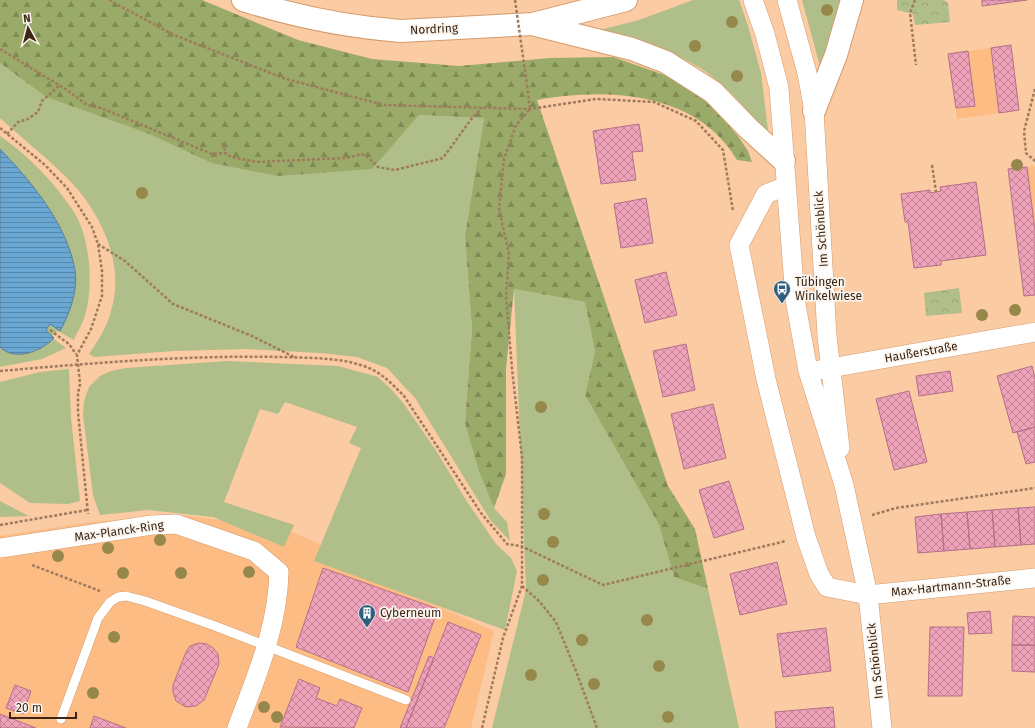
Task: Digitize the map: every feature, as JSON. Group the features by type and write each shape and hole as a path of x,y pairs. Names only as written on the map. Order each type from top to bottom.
{"street":[{"name":"Nordring","path":"243,0 282,12 387,30 401,31 533,24 626,0"},
{"name":"Im Schönblick","path":"753,0 765,34 779,88 795,299 808,371 844,485 868,595 882,728"},
{"name":"Im Schönblick","path":"787,0 807,73 814,111 827,336 844,485"},
{"path":"814,111 836,55 852,0"},
{"path":"533,24 632,49 666,62 713,92 749,129 784,161"},
{"path":"786,186 766,194 739,245 766,379 806,537 819,574 827,587 868,595"},
{"name":"Haußerstraße","path":"808,371 1035,332"},
{"name":"Max-Planck-Ring","path":"0,548 152,525 176,524 254,551 279,572 279,594 267,647 237,728"},
{"name":"Max-Hartmann-Straße","path":"868,595 1035,578"}],"lane":[{"path":"62,719 98,618 110,602 118,597 126,596 145,601 406,700"}],"path":[{"path":"109,0 174,35 286,79 384,104 530,109 596,99 654,102 696,121 723,150 739,245"},
{"path":"482,728 503,638 522,586 522,457 512,369 506,296 509,254 499,209 504,160 516,125 530,109 515,0"},
{"path":"915,0 910,13 916,65"},
{"path":"0,49 60,86 87,105 101,108 212,154 226,153"},
{"path":"7,134 18,122 28,119 38,112 42,101 60,86"},
{"path":"1035,89 1024,131 1026,153 1035,161"},
{"path":"222,143 226,153 231,157 257,162 346,158 361,154 367,156 378,167 395,170 443,158 482,107"},
{"path":"0,128 45,165 67,188 92,227 98,244 102,271 102,296 91,329 77,354"},
{"path":"932,165 936,192"},
{"path":"98,244 125,261 173,304 252,336 296,358"},
{"path":"0,524 87,510 78,412 78,393 80,384 77,354 69,344 50,330"},
{"path":"0,371 79,364 224,356 296,358 353,364 371,369 390,382 404,396 481,513 507,544 521,546 603,585 774,543"},
{"path":"868,516 896,508 1035,488"},
{"path":"27,563 95,589"},
{"path":"522,586 539,601 556,622 597,728"}],"shaded area":[{"path":"1011,45 1019,110 957,119 948,54"},
{"path":"1035,166 1035,230 1027,167"},
{"path":"180,515 283,528 326,547 323,563 442,608 494,631 471,728 0,728 0,536 92,522"}],"green space":[{"path":"0,0 202,0 298,40 372,59 459,66 550,58 613,57 670,77 711,105 738,136 748,151 752,162 737,160 720,137 699,120 675,108 649,100 621,95 593,94 537,100 668,486 695,529 708,589 674,577 659,525 585,395 595,352 585,302 514,289 506,369 506,474 494,508 479,471 465,423 472,329 465,236 484,118 419,115 372,169 278,176 211,163 149,134 46,97 0,63"},
{"path":"693,0 739,0 761,73 768,130 764,131 734,96 701,68 673,54 600,30 639,20"},
{"path":"802,0 843,0 825,66 820,66"},
{"path":"897,0 944,0 948,3 950,22 915,25 913,14 897,10"},
{"path":"0,63 46,97 149,134 211,163 371,169 419,115 484,118 465,236 472,329 465,423 494,508 507,522 510,541 491,521 415,398 387,368 357,357 320,353 247,349 174,351 94,357 89,354 105,328 115,293 115,275 107,239 89,205 78,190 50,162 0,118"},
{"path":"0,136 21,152 40,170 58,190 74,212 84,235 90,277 88,304 83,322 74,340 58,331 51,337 66,348 42,359 0,367"},
{"path":"959,288 962,313 926,316 924,293"},
{"path":"514,289 585,302 595,352 585,395 659,525 674,577 708,589 739,728 492,728 526,590"},
{"path":"227,361 338,366 378,377 391,389 404,404 435,449 466,500 496,544 511,558 517,571 505,630 314,561 361,448 349,443 357,427 285,402 278,414 260,409 224,502 294,525 284,547 213,517 148,510 100,515 93,495 83,415 84,401 89,387 100,376 111,371 126,368"},
{"path":"69,369 71,418 80,501 68,504 30,503 0,483 0,382 40,372"},
{"path":"0,501 29,516 0,517"}],"water":[{"path":"0,149 24,175 56,220 71,253 76,278 72,302 60,331 50,324 46,330 54,338 36,351 21,354 13,354 0,347"}],"building":[{"path":"982,0 1027,0 982,6"},
{"path":"1011,45 1019,110 999,113 991,48"},
{"path":"968,51 975,106 956,108 948,54"},
{"path":"639,124 643,151 632,152 636,180 601,184 593,131"},
{"path":"1027,167 1035,230 1035,295 1024,296 1008,169"},
{"path":"976,182 986,255 941,261 941,265 914,268 908,222 905,222 901,194 930,190 930,193 941,191 940,187"},
{"path":"646,198 653,243 621,248 614,204"},
{"path":"666,272 677,315 645,323 635,280"},
{"path":"686,344 695,390 663,397 653,351"},
{"path":"1032,366 1035,378 1035,427 1013,433 997,376"},
{"path":"950,371 953,391 919,396 916,376"},
{"path":"909,391 927,462 894,470 876,399"},
{"path":"713,404 726,458 684,469 671,414"},
{"path":"1035,427 1035,462 1026,464 1017,432"},
{"path":"729,481 744,529 714,538 699,490"},
{"path":"1035,507 1035,544 1021,545 1018,508"},
{"path":"1018,508 1021,545 995,547 992,510"},
{"path":"992,510 995,547 970,549 967,512"},
{"path":"967,512 970,549 944,551 941,514"},
{"path":"941,514 944,551 918,553 915,517"},
{"path":"777,562 787,604 740,615 730,574"},
{"name":"Cyberneum","path":"323,568 438,609 408,692 296,647"},
{"path":"990,611 992,633 969,634 967,613"},
{"path":"1013,616 1035,617 1035,645 1012,645"},
{"path":"448,622 481,635 444,728 406,728"},
{"path":"930,627 964,627 962,696 928,696"},
{"path":"826,628 831,671 783,677 777,634"},
{"path":"199,643 207,644 213,648 218,654 219,664 204,700 196,706 186,707 176,701 173,692 173,685 186,652 190,646"},
{"path":"1012,645 1035,645 1035,672 1012,671"},
{"path":"429,656 434,658 406,728 400,728"},
{"path":"299,679 320,688 316,698 337,706 340,699 362,708 354,728 280,727"},
{"path":"15,685 31,691 23,714 6,708"},
{"path":"833,707 835,728 776,728 775,712"},
{"path":"0,714 36,728 0,728"},
{"path":"94,716 126,728 90,728"}],"place":[{"name":"Tübingen Winkelwiese","path":"782,304"},
{"name":"Cyberneum","path":"367,628"}]}
